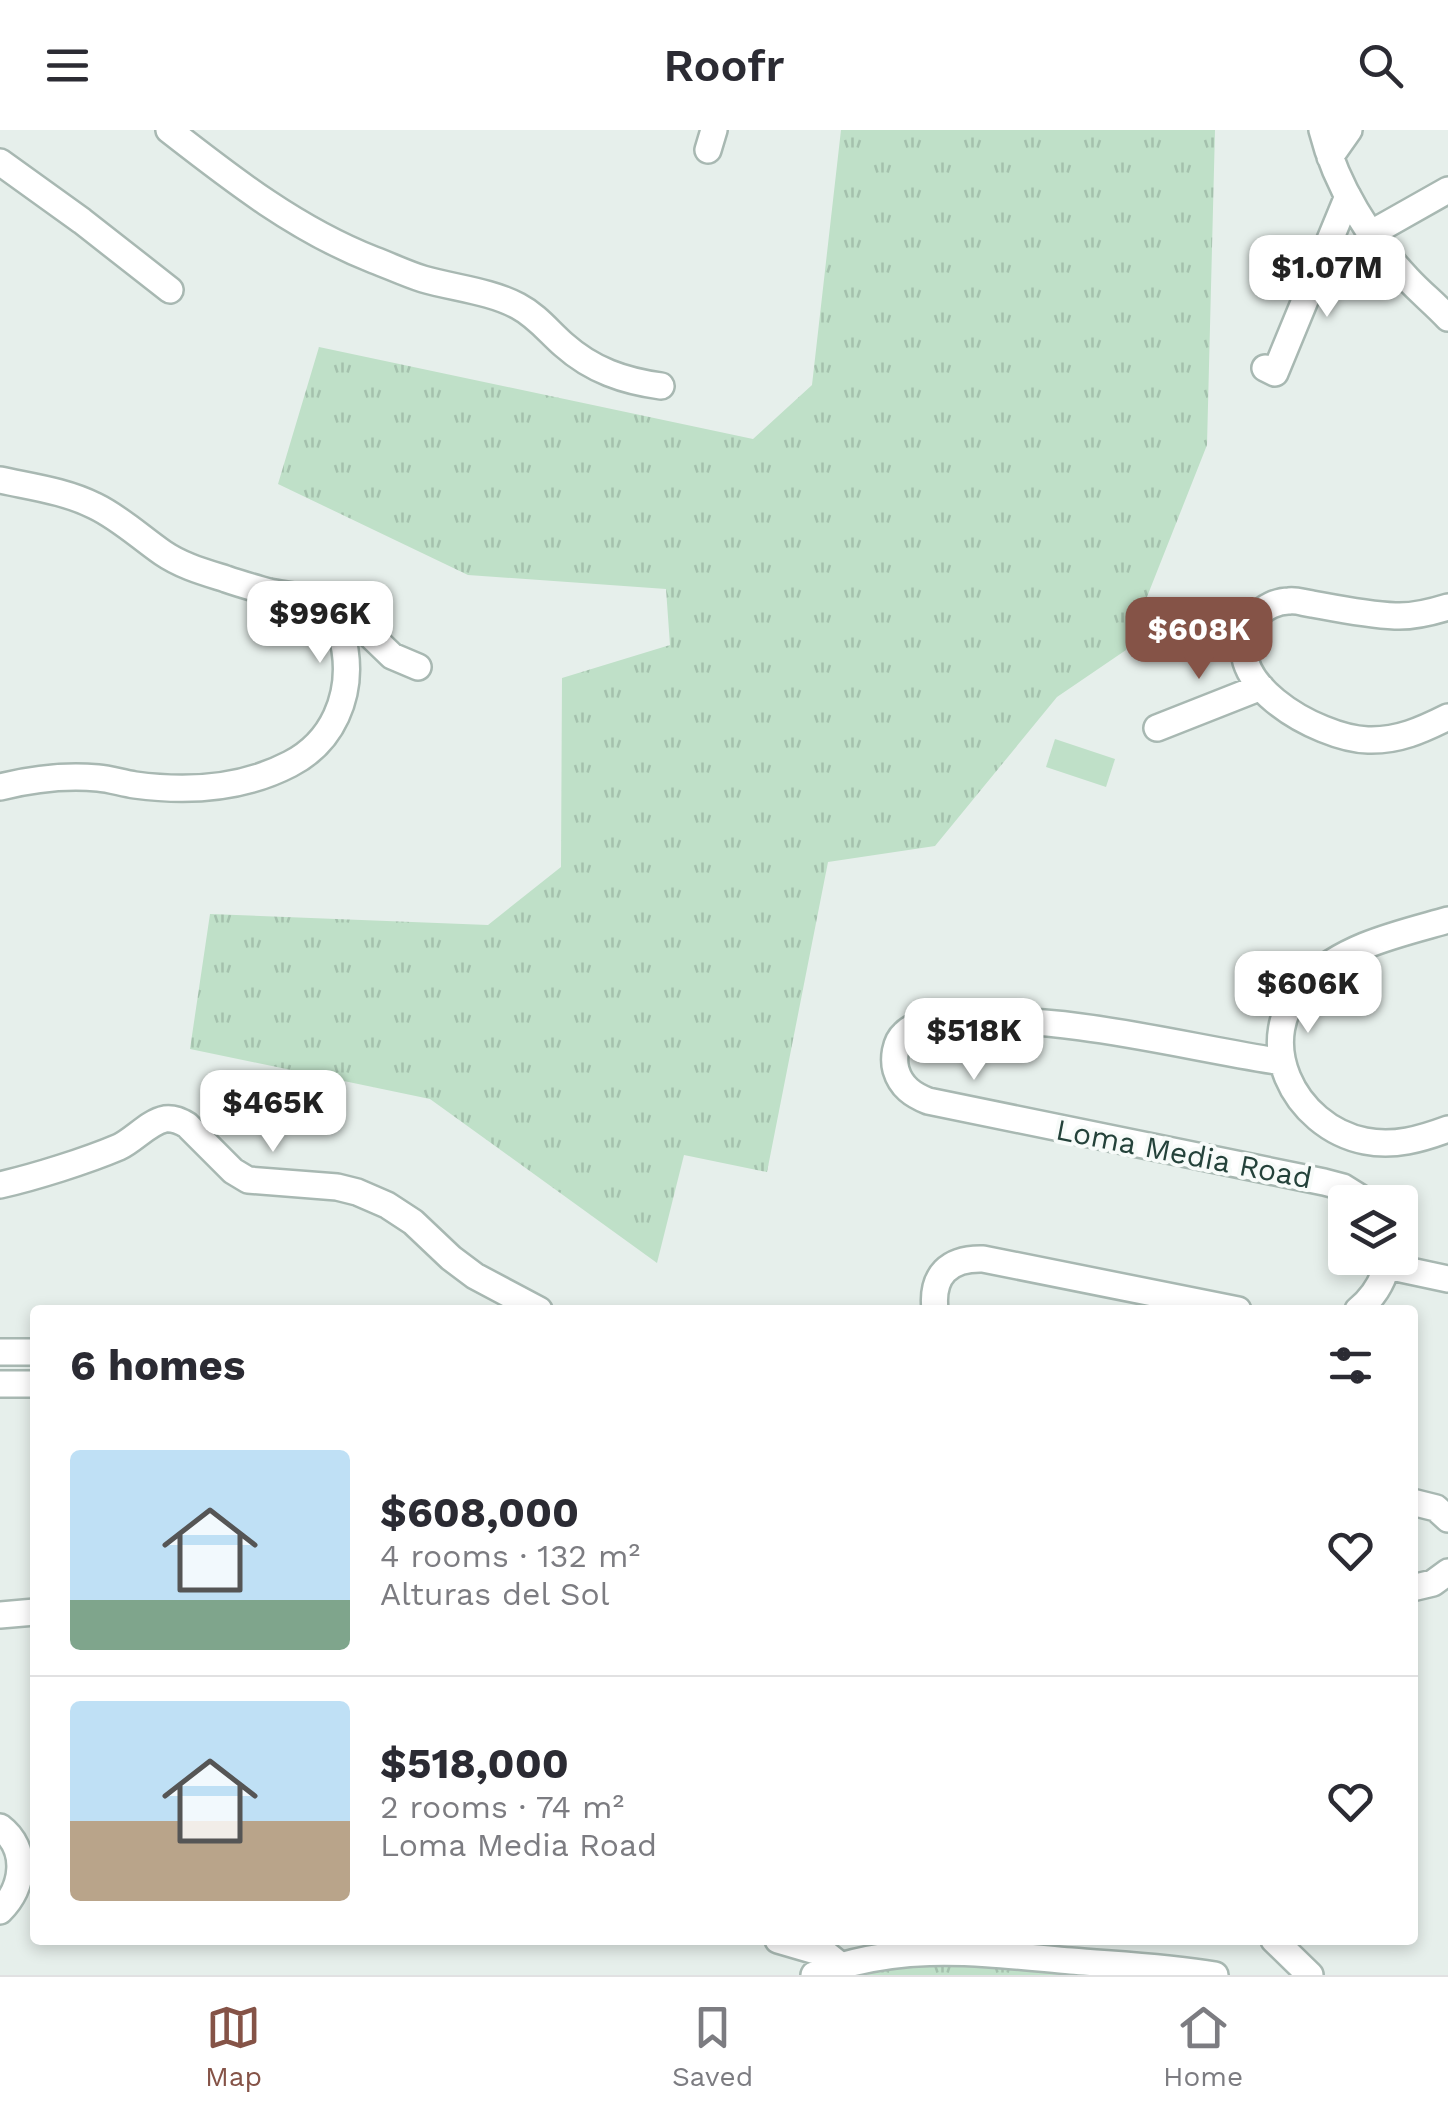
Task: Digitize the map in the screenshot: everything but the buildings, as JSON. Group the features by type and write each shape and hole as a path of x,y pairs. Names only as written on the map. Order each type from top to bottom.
{"street":[{"path":"169,130 236,182 326,238 422,278 504,300 542,323 598,369 660,386"},
{"path":"1322,130 1330,157 1370,234 1448,318"},
{"path":"1330,157 1349,130"},
{"path":"0,162 170,290"},
{"path":"1370,234 1448,190"},
{"path":"1265,368 1276,373 1348,196"},
{"path":"0,480 76,497 118,519 178,562 266,591 317,602 338,624 347,665 345,696 337,716 310,752 290,764 229,785 199,789 60,777 0,787"},
{"path":"1448,607 1398,616 1288,601 1262,612 1250,626 1245,647 1248,668 1280,706 1340,736 1391,739 1448,716"},
{"path":"331,616 364,629 392,656 418,667"},
{"path":"1157,728 1261,687"},
{"path":"1448,920 1380,940 1324,967 1296,996 1282,1024 1279,1048 1287,1081 1324,1123 1342,1134 1378,1144 1421,1138 1448,1128"},
{"name":"Loma Media Road","path":"1282,1062 1099,1028 1007,1019 920,1025 903,1034 895,1060 903,1085 928,1101 1335,1185"},
{"path":"0,1185 114,1149 157,1122 178,1120 248,1180 337,1187 388,1205 475,1276 530,1305"},
{"path":"935,1305 934,1294 942,1273 967,1259 1213,1305"},
{"path":"1418,1270 1448,1279"},
{"path":"1363,1305 1375,1293 1383,1275"},
{"path":"0,1352 30,1352"},
{"path":"0,1384 30,1384"},
{"path":"1418,1504 1436,1508 1448,1519"},
{"path":"1418,1587 1433,1583 1448,1572"},
{"path":"0,1615 30,1612"},
{"path":"0,1911 20,1876 16,1834"},
{"path":"795,1945 826,1954 841,1966"},
{"path":"1279,1945 1310,1975"},
{"path":"814,1975 890,1954 952,1950 1215,1975"}],"green space":[{"path":"841,130 1215,130 1207,445 1126,650 1057,697 935,846 828,862 767,1172 684,1155 657,1263 430,1099 190,1049 210,914 488,925 561,867 562,678 670,645 666,589 468,575 278,484 319,347 753,439 812,385"},
{"path":"1055,739 1115,759 1106,787 1046,767"},
{"path":"941,1960 1104,1975 849,1975"}]}
